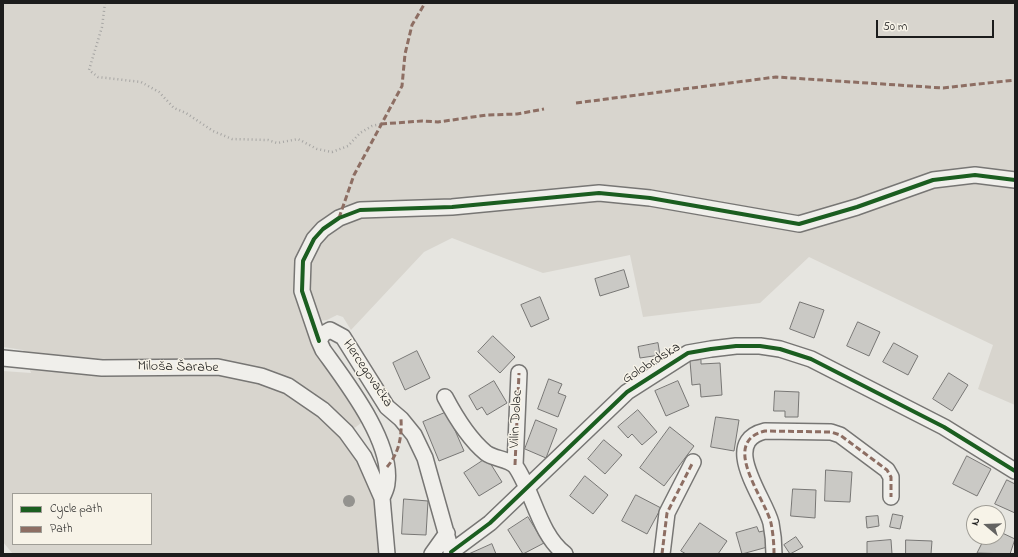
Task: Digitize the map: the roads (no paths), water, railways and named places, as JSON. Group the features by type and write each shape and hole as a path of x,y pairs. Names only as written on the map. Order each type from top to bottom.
{"street":[{"path":"320,341 302,291 303,261 314,239 323,229 339,218 360,210 452,207 599,193 650,198 799,224 857,208 933,180 975,175 1015,180"},
{"name":"Hercegovačka","path":"382,498 387,484 387,467 383,449 362,403 323,350 320,341 323,334 330,330 343,337 387,407 402,419 414,435 424,458 452,553"},
{"name":"Golobrdska","path":"452,553 490,523 627,392 688,353 736,346 760,346 780,349 811,359 944,427 1015,471"},
{"name":"Miloša Šarabe","path":"3,358 102,368 218,367 261,376 288,386 323,410 346,432 364,457 382,498 387,554"},
{"name":"Vilin Dolac","path":"519,374 515,465 527,486 550,537 565,554"},
{"name":"Vilin Dolac","path":"445,397 460,423 486,453 515,465"},
{"path":"774,554 771,523 747,469 745,454 746,446 751,437 756,433 765,431 831,432 840,435 887,470 891,477 892,497"},
{"path":"662,554 667,513 693,462"},
{"path":"432,554 447,533"}]}
